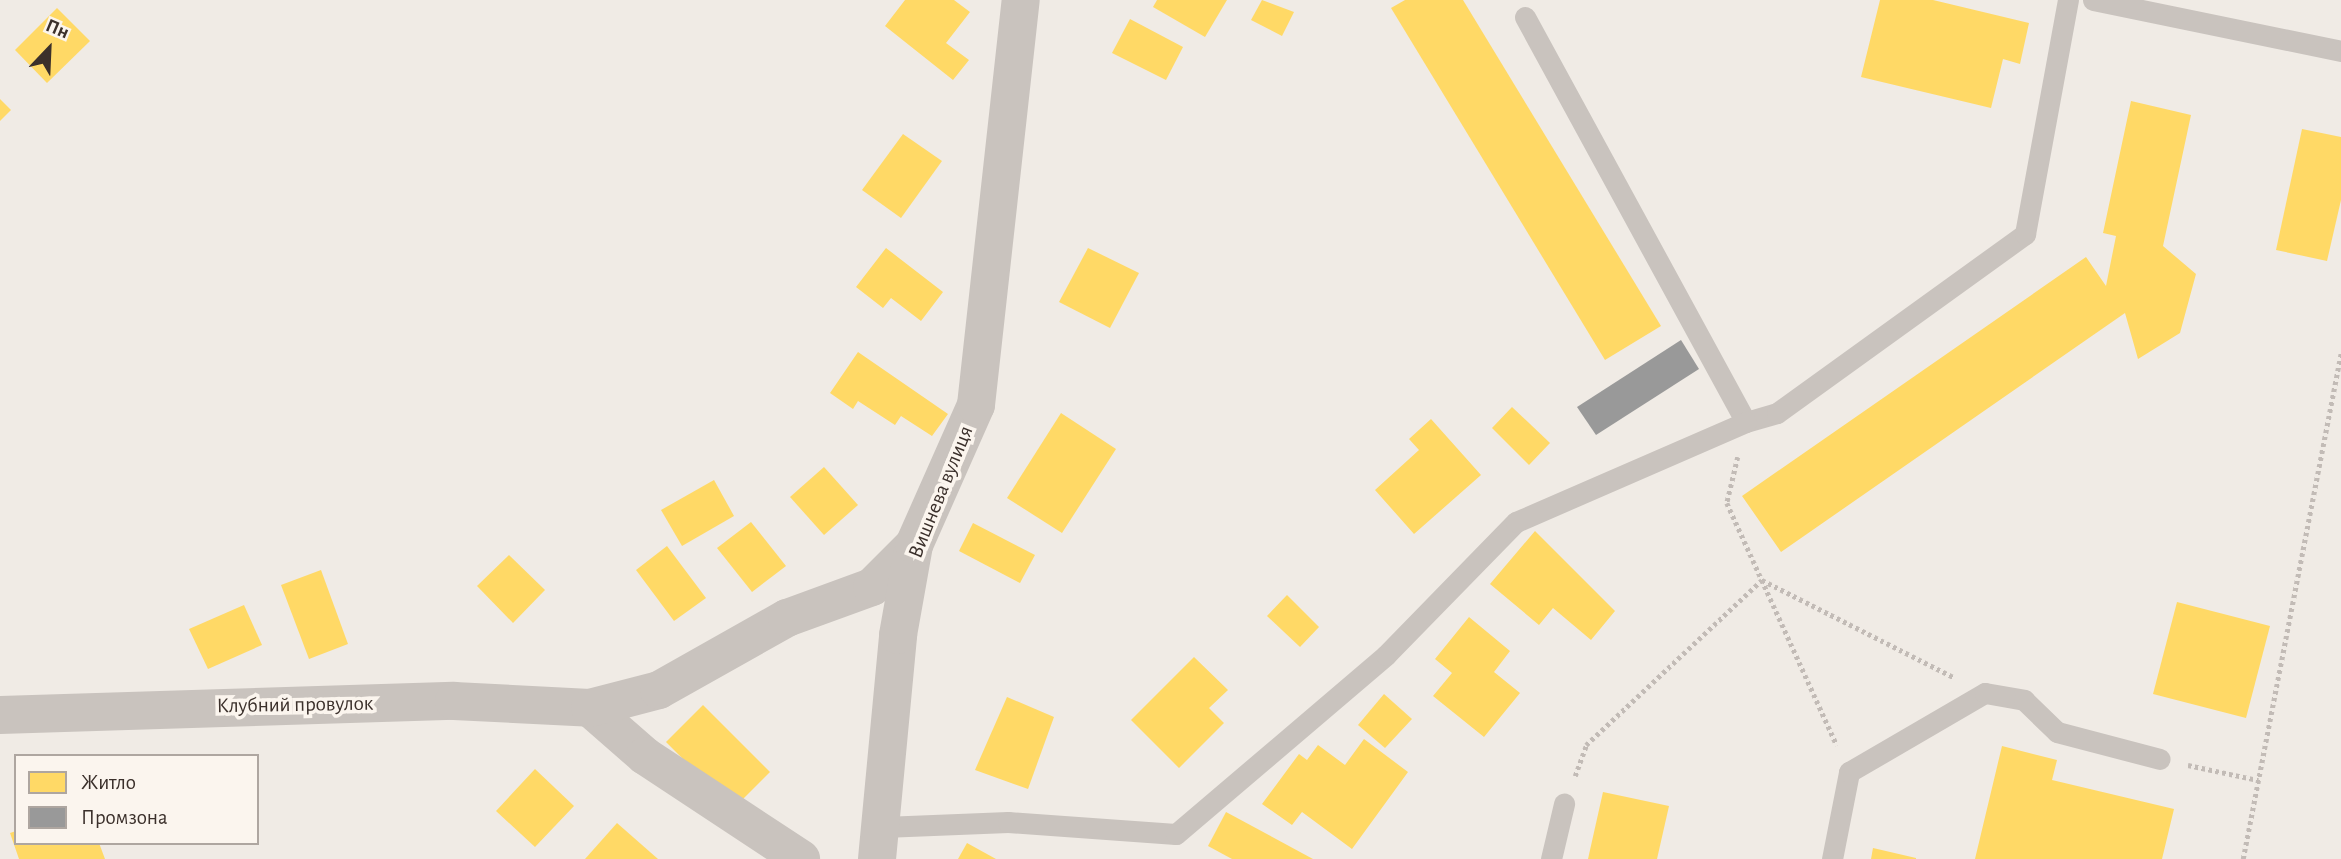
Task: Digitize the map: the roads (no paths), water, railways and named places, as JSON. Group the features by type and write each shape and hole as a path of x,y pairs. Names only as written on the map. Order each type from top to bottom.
{"street":[{"name":"Вишнева вулиця","path":"880,843 898,635 914,545 976,405 1021,0"},
{"name":"Клубний провулок","path":"0,715 454,701 590,708 659,691 788,618 872,587 914,545"},
{"path":"590,708 645,756 801,859"}],"lane":[{"path":"880,843 1008,822 1176,834 1386,655 1516,522 1746,422 1777,413 2025,234 2068,0"},
{"path":"2093,0 2341,51"},
{"path":"1525,18 1746,422"},
{"path":"1832,859 1849,772 1985,694 2024,700 2057,732 2160,759"},
{"path":"1550,859 1564,804"}]}
